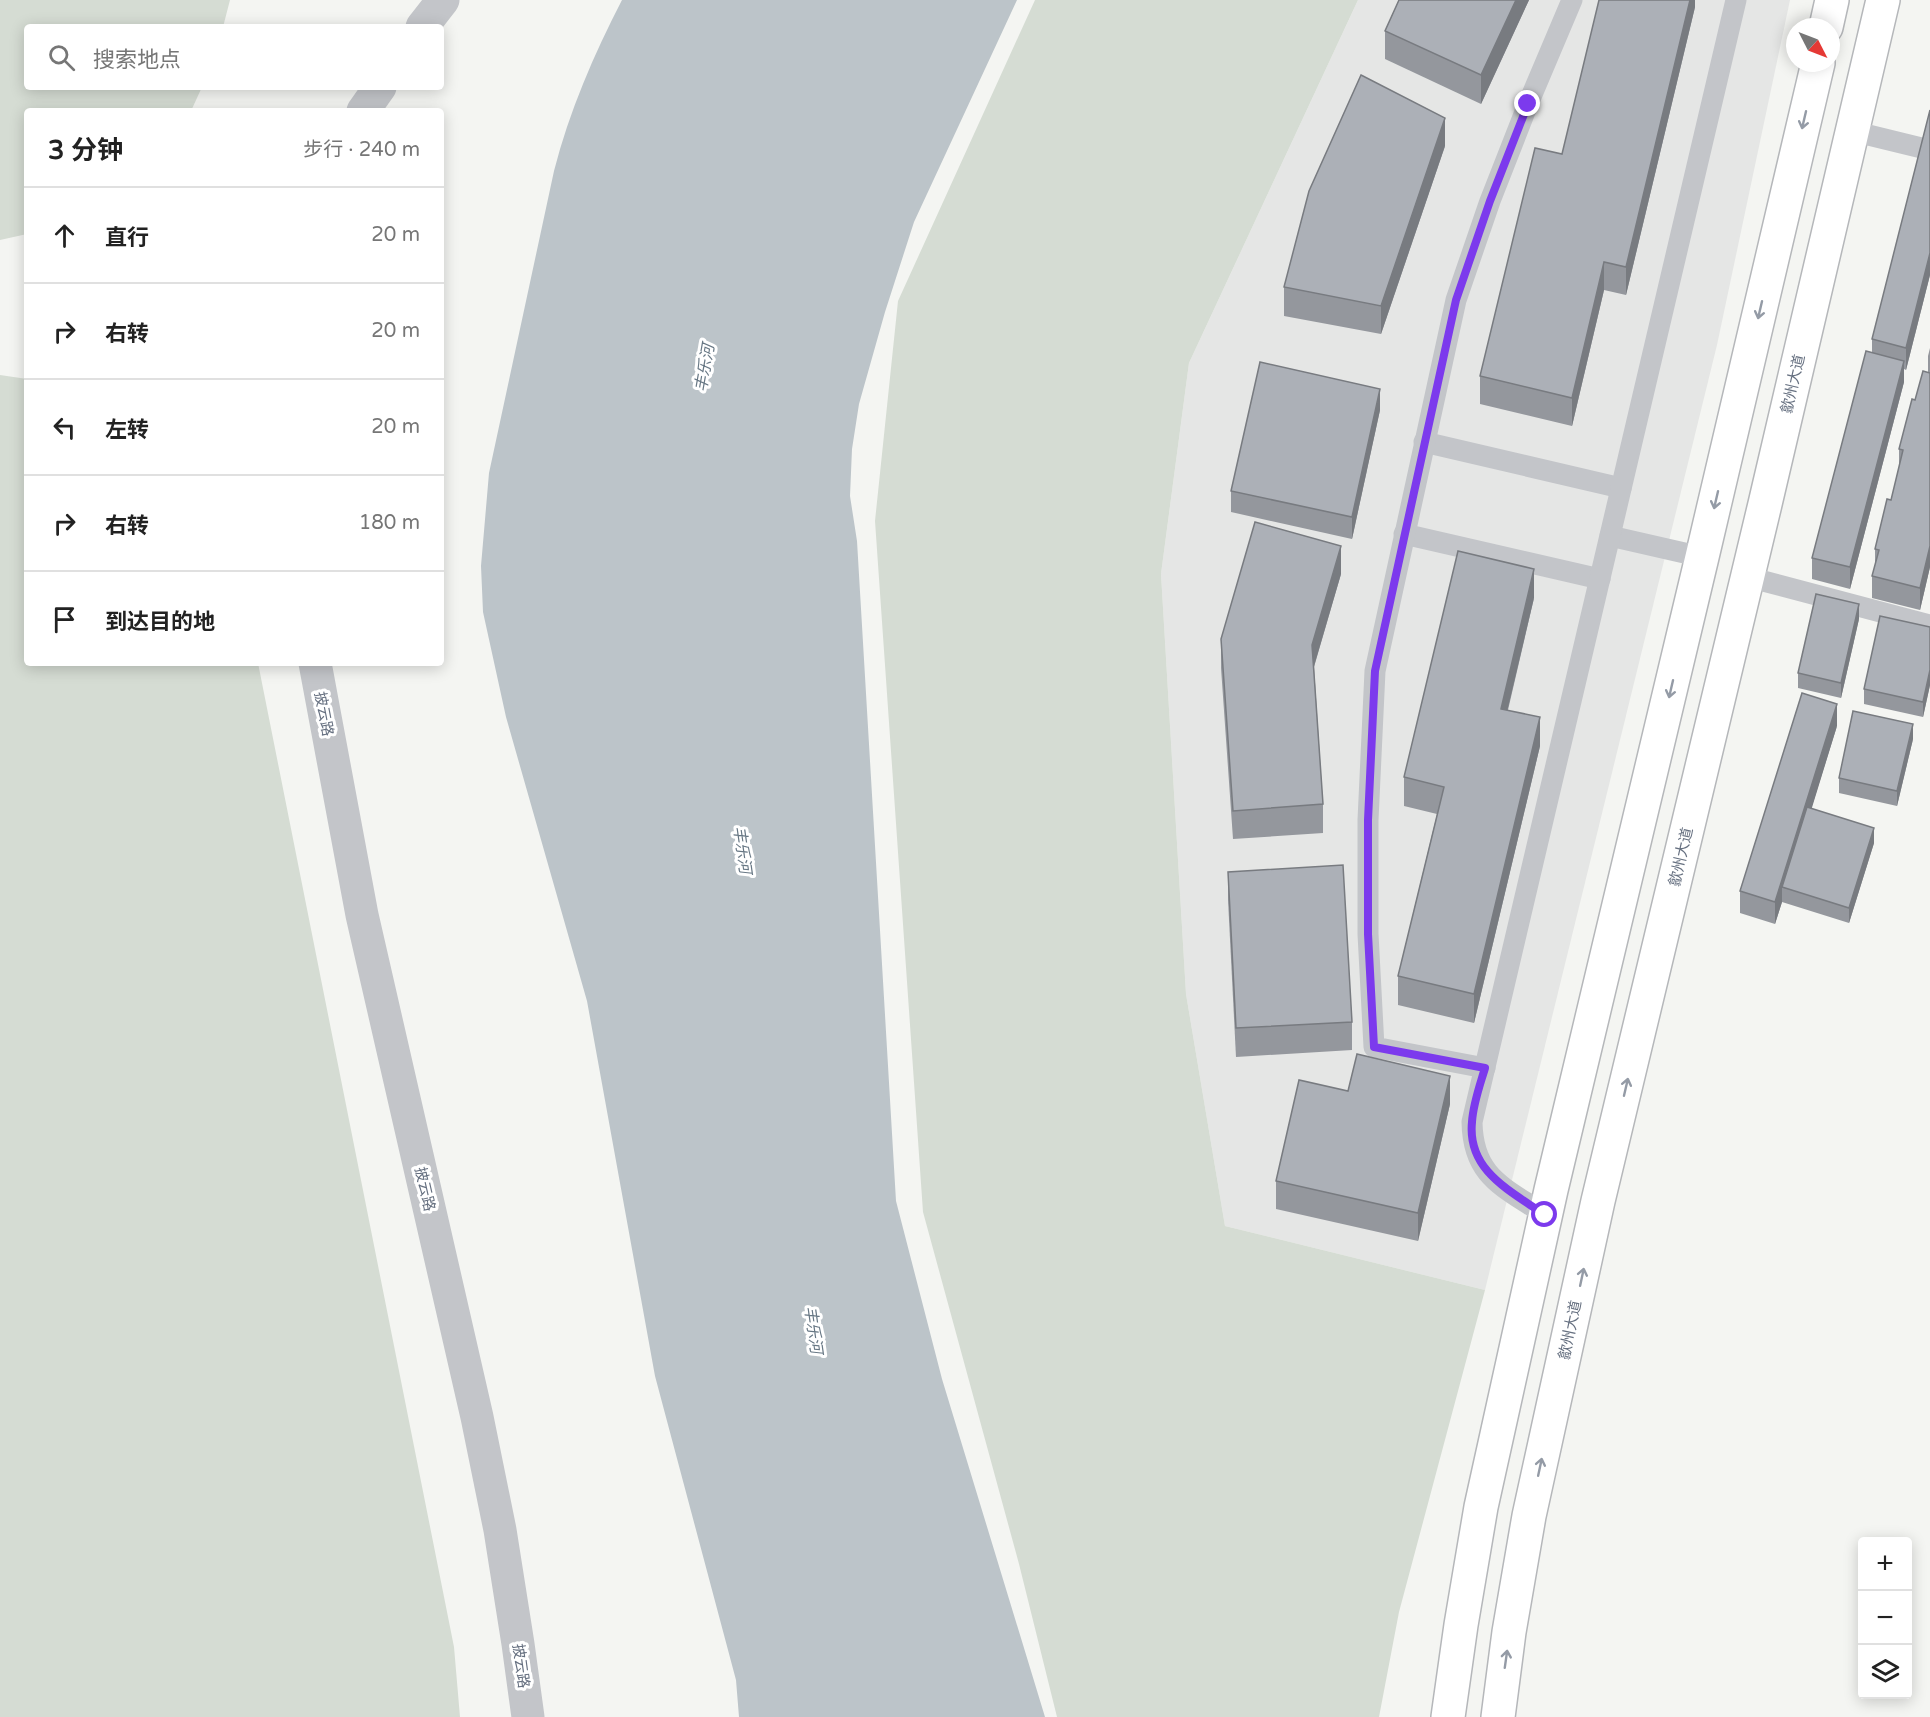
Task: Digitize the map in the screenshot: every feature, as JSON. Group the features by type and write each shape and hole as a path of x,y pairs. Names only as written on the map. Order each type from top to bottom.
{"highway":[{"path":"1828,18 1832,0"},
{"name":"歙州大道","path":"1498,1717 1509,1632 1529,1516 1598,1201 1748,578 1883,0"},
{"path":"1448,1717 1481,1507 1545,1215 1816,72"}],"street":[{"path":"424,24 443,0"},
{"path":"365,108 378,90"},
{"name":"披云路","path":"316,666 362,915 477,1417 500,1530 528,1717"}],"lane":[{"path":"1485,1068 1374,1047 1368,934 1368,820 1375,671 1456,300 1490,201 1572,0"},
{"path":"1545,1215 1485,1171 1472,1140 1472,1122 1736,0"},
{"path":"1852,131 1930,150"},
{"path":"1424,442 1621,488"},
{"path":"1404,534 1600,579"},
{"path":"1610,536 1702,557"},
{"path":"1748,578 1930,625"}],"shaded area":[{"path":"0,0 230,0 224,24 24,24 24,90 201,90 192,108 24,108 24,235 0,240"},
{"path":"1035,0 1358,0 1189,363 1161,574 1186,994 1225,1226 1485,1290 1399,1612 1379,1717 1057,1717 1019,1564 923,1212 875,521 898,301"},
{"path":"1358,0 1790,0 1717,345 1485,1290 1225,1226 1186,994 1161,574 1189,363"},
{"path":"0,375 24,379 24,666 259,666 454,1647 460,1717 0,1717"}],"water":[{"name":"丰乐河","path":"622,0 1017,0 914,222 859,404 852,449 850,496 857,541 896,1201 942,1379 1045,1717 739,1717 736,1680 655,1376 587,1001 506,717 483,612 481,566 489,473 554,171 583,84"}],"building":[{"path":"1399,0 1516,0 1481,75 1385,31"},
{"path":"1599,0 1690,0 1626,267 1604,262 1572,398 1480,376 1535,148 1562,154"},
{"path":"1361,75 1445,118 1381,306 1284,287 1309,191"},
{"path":"1930,110 1930,253 1906,348 1872,339"},
{"path":"1866,351 1904,361 1850,567 1812,558"},
{"path":"1260,362 1380,389 1352,517 1231,491"},
{"path":"1923,371 1930,373 1930,546 1920,588 1872,576 1879,550 1875,549 1887,499 1891,500 1903,450 1899,449 1912,399 1915,400"},
{"path":"1255,522 1341,546 1312,645 1323,804 1233,811 1221,639"},
{"path":"1458,551 1534,569 1501,709 1540,717 1474,994 1398,976 1444,787 1404,777"},
{"path":"1816,594 1859,604 1841,683 1798,673"},
{"path":"1880,616 1930,627 1930,670 1923,702 1864,689"},
{"path":"1802,693 1837,704 1775,902 1740,891"},
{"path":"1853,711 1913,724 1897,791 1839,778"},
{"path":"1807,807 1874,828 1849,908 1782,887"},
{"path":"1343,865 1352,1022 1236,1028 1228,872"},
{"path":"1357,1054 1450,1076 1418,1213 1276,1181 1299,1080 1348,1091"}],"route":[{"path":"1528,104 1490,201 1456,300 1375,671 1368,820 1368,934 1374,1047 1485,1068 1472,1122 1472,1140 1478,1158 1485,1171 1496,1181 1545,1215"}]}
